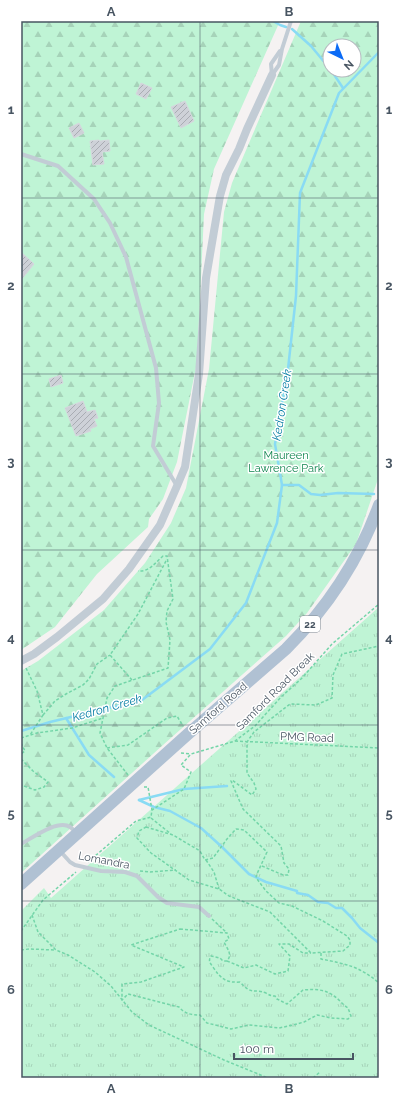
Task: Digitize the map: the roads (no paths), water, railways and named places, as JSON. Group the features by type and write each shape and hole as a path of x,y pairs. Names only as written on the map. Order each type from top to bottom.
{"main road":[{"name":"Samford Road","path":"21,884 188,734 286,649 316,618 335,592 352,564 370,529 379,504"}],"street":[{"path":"22,661 57,637 103,599 129,569 160,524 178,486 185,467 199,374 206,278 220,196 226,175 272,75"}],"lane":[{"path":"272,75 279,65 282,49 291,21"},
{"path":"272,75 271,64 282,49"},
{"path":"21,154 58,166 94,199 113,230 126,257 156,368 160,403 153,446 178,486"},
{"path":"21,844 54,826 69,826 77,833"},
{"name":"Lomandra","path":"59,850 70,862 82,867 101,871 125,872 137,876 158,898 167,903 199,907 209,916"}],"waterway":[{"path":"273,21 286,27"},
{"path":"292,29 311,46 322,59"},
{"name":"Kedron Creek","path":"21,731 50,722 142,700 210,649 246,603 277,523 282,485 275,444 288,369 296,296 300,193 339,93 379,52"},
{"path":"336,78 343,88"},
{"path":"282,485 299,485 311,494 320,495 338,493 374,494"},
{"path":"66,718 89,755 114,777"},
{"path":"139,800 184,789 227,786"},
{"path":"139,800 154,807 170,811 201,828 249,874 266,882 297,891 297,893 308,895 318,902 328,903 336,908 342,908 360,928 379,943"}],"park label":[{"name":"Maureen Lawrence Park","path":"286,461"}]}
